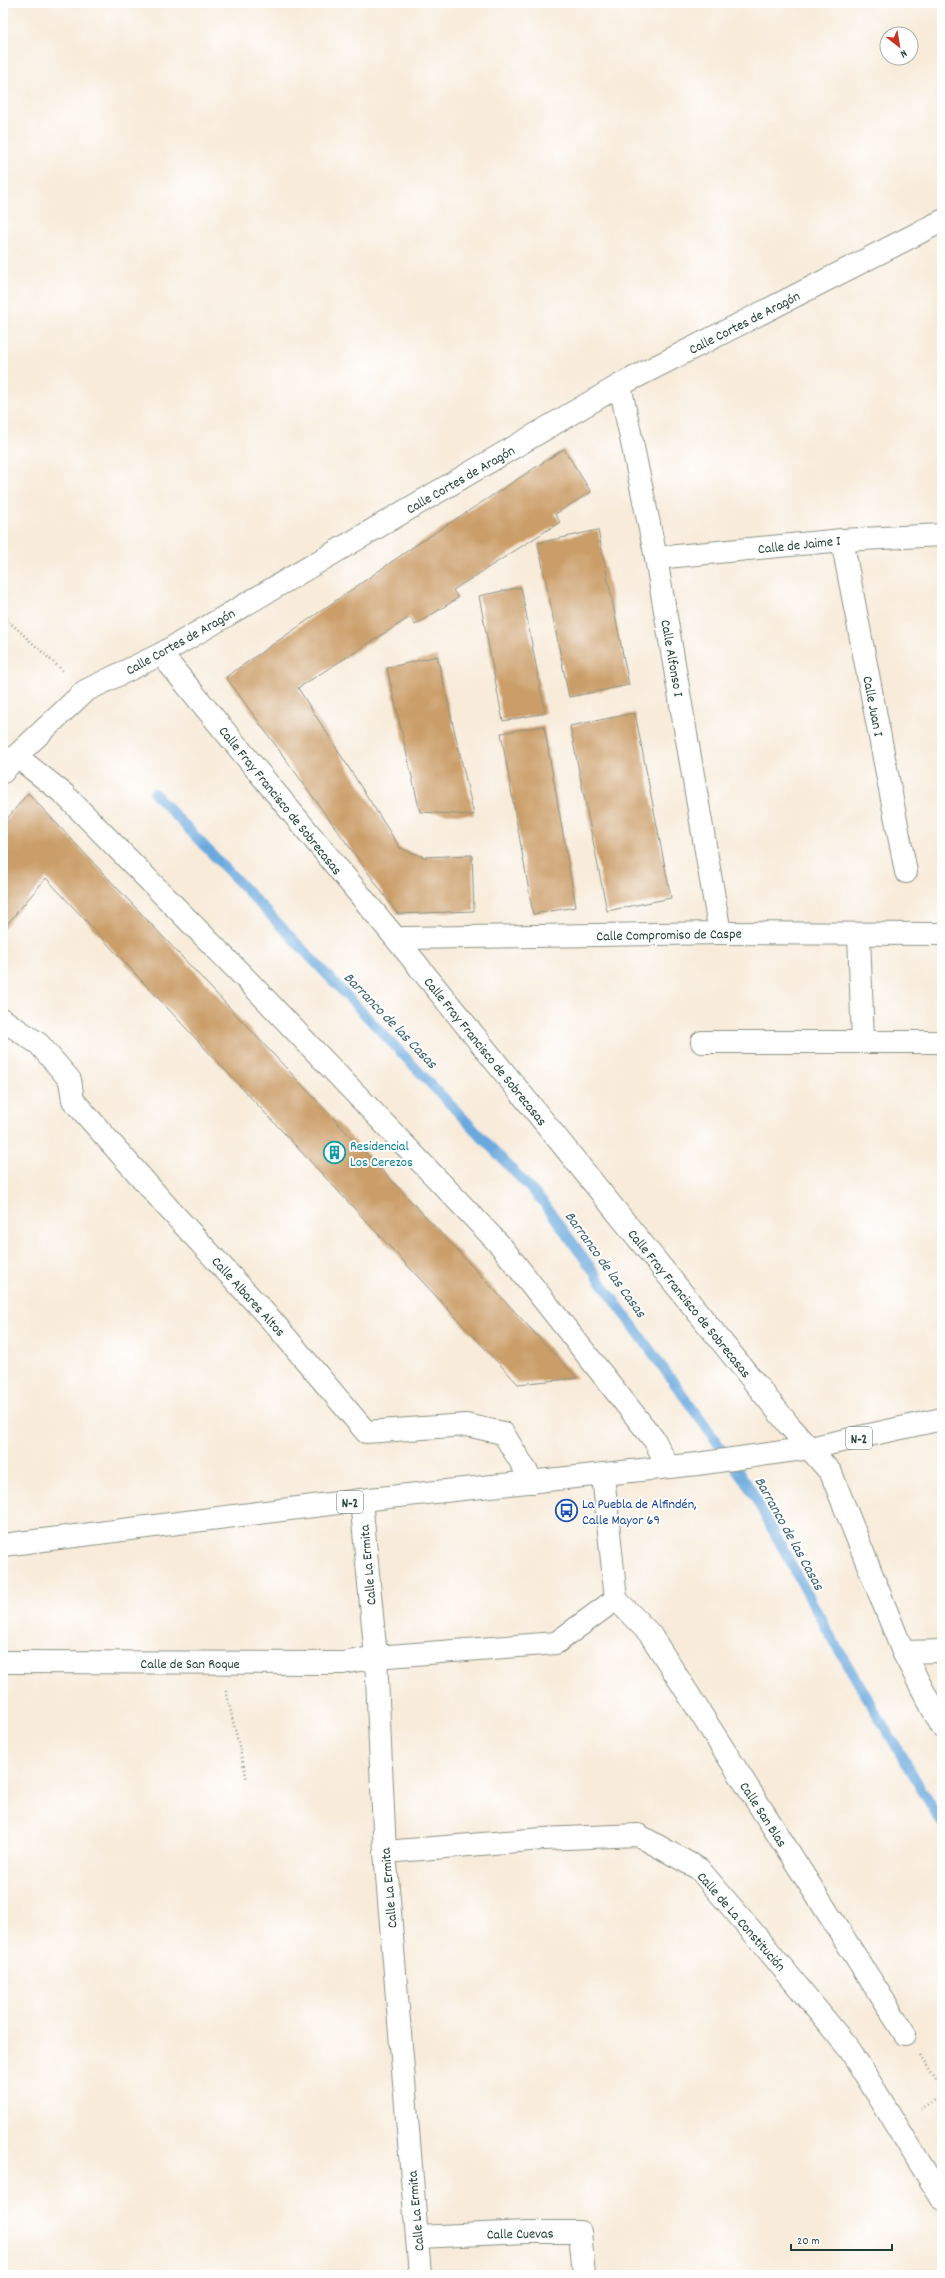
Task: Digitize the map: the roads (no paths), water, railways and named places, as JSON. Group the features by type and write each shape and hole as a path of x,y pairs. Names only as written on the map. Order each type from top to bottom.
{"main road":[{"name":"Calle Cortes de Aragón","path":"9,764 85,691 161,654 620,385 942,220"},
{"name":"Calle Alfonso I","path":"620,385 656,558 720,933"},
{"name":"Calle de Jaime I","path":"656,558 842,540 942,535"},
{"name":"Calle Juan I","path":"842,540 906,872"},
{"name":"Calle Fray Francisco de Sobrecasas","path":"161,654 398,942 788,1424 832,1473 903,1652 942,1727"},
{"path":"9,764 64,794 247,980 501,1246 655,1441 668,1467"},
{"name":"Calle Compromiso de Caspe","path":"398,942 404,938 720,933 859,935 942,934"},
{"path":"859,935 863,1042"},
{"name":"Calle Albares Altos","path":"3,1020 39,1044 70,1080 73,1100 170,1210 274,1323 366,1432 466,1426 503,1433 533,1482"},
{"path":"702,1042 942,1042"},
{"name":"N-2","path":"3,1545 361,1500 603,1475 776,1454 942,1419"},
{"path":"603,1475 616,1600"},
{"name":"Calle La Ermita","path":"361,1500 376,1657 385,1852 420,2275"},
{"name":"Calle de San Roque","path":"3,1662 343,1663 376,1657 556,1643 616,1600"},
{"name":"Calle San Blas","path":"616,1600 650,1634 905,2034"},
{"path":"903,1652 942,1652"},
{"name":"Calle de La Constitución","path":"385,1852 542,1839 638,1835 699,1870 763,1944 850,2050 942,2199"},
{"name":"Calle Cuevas","path":"418,2237 527,2232 580,2232 584,2275"}],"waterway":[{"name":"Barranco de las Casas","path":"154,793 544,1203 750,1488 827,1630 942,1824"}],"place":[{"name":"Residencial Los Cerezos","path":"335,1153"},
{"name":"La Puebla de Alfindén, Calle Mayor 69","path":"566,1511"}]}
